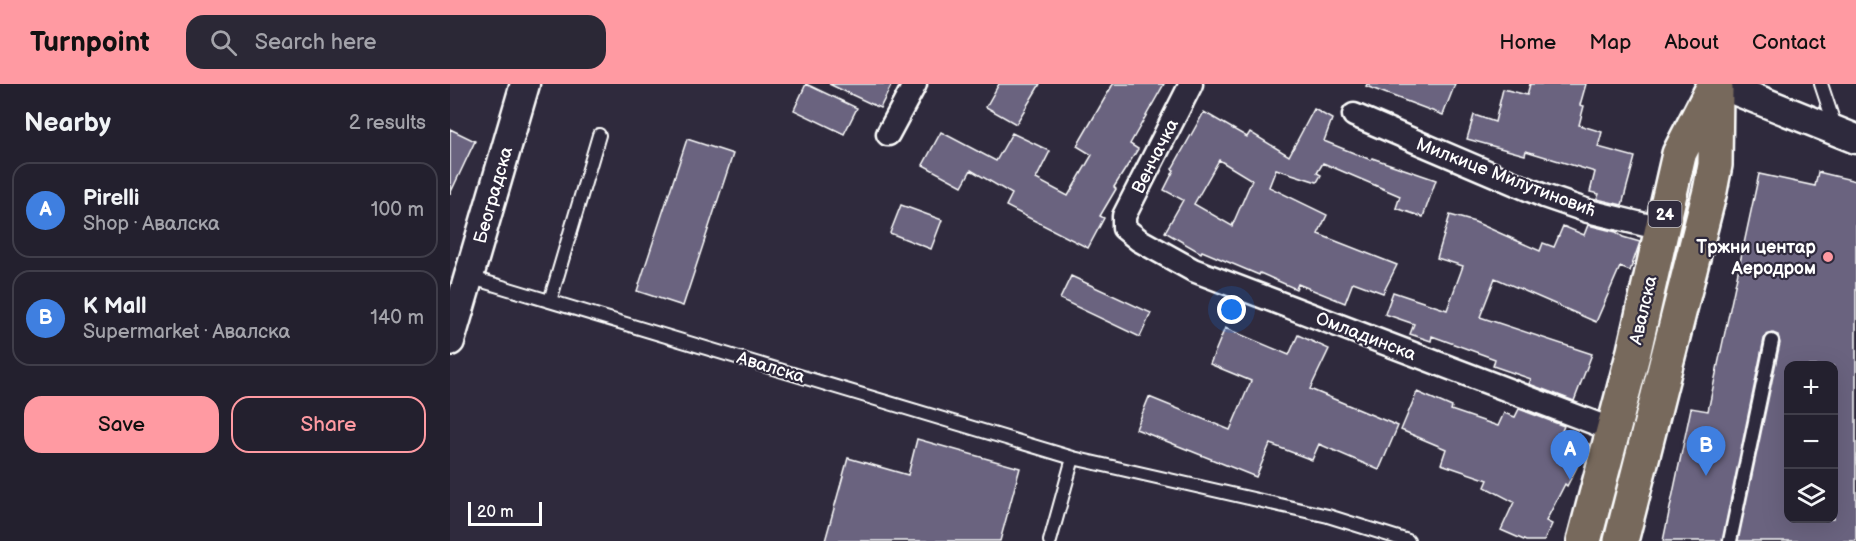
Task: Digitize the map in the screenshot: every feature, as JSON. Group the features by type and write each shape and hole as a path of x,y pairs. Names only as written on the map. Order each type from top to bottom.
{"main road":[{"name":"Авалска","path":"1584,541 1662,229 1678,154 1716,84"},
{"name":"Авалска","path":"1621,541 1710,190 1715,165 1716,84"}],"street":[{"name":"Београдска","path":"450,341 525,84"},
{"path":"888,134 915,84"},
{"name":"Венчачка","path":"1124,228 1124,216 1191,84"},
{"path":"1716,84 1846,134"},
{"name":"Милкице Милутиновић","path":"1354,115 1544,196 1588,211 1662,229"},
{"name":"Омладинска","path":"1124,228 1139,240 1193,270 1613,430"}],"lane":[{"path":"1821,84 1846,134"},
{"path":"550,300 599,135"},
{"name":"Авалска","path":"469,277 1072,458 1328,516 1407,541"},
{"path":"1730,541 1772,341"},
{"path":"1050,541 1072,458"}],"building":[{"path":"806,84 857,108 844,134 794,110"},
{"path":"829,84 892,84 880,108"},
{"path":"999,84 1040,84 1016,124 986,107"},
{"path":"1113,84 1164,84 1130,144 1138,149 1114,187 1116,189 1100,216 1104,218 1088,248 1006,206 1012,194 971,170 962,186 923,165 941,132 996,161 1012,133 1050,151 1036,179 1068,196 1092,155 1077,146"},
{"path":"1367,84 1455,84 1443,115 1366,86"},
{"path":"1530,84 1586,84 1580,105 1584,106 1579,125 1602,132 1598,147 1635,157 1622,205 1597,199 1599,194 1590,192 1595,172 1526,151 1525,155 1467,139 1474,115 1495,122 1503,89 1527,95"},
{"path":"1314,109 1332,119 1324,141 1371,160 1372,158 1436,180 1423,217 1396,208 1400,196 1323,163 1317,173 1321,175 1317,182 1276,169 1269,187 1327,215 1318,234 1397,265 1383,293 1353,282 1345,303 1298,284 1296,289 1202,251 1201,253 1165,232 1183,200 1164,190 1174,170 1172,169 1204,112 1247,137 1250,132 1289,156","holes":["1219,160 1252,180 1232,226 1194,204"]},
{"path":"450,129 475,141 450,194"},
{"path":"687,139 733,154 683,306 637,291"},
{"path":"1818,172 1856,181 1856,541 1738,541 1780,343 1778,335 1773,333 1766,335 1764,339 1722,541 1663,541 1691,408 1708,411 1759,174 1815,186"},
{"path":"901,205 942,220 931,249 890,233"},
{"path":"1450,215 1475,222 1540,251 1543,243 1554,247 1563,226 1584,235 1588,225 1616,232 1623,237 1640,242 1630,271 1620,267 1596,322 1495,278 1480,317 1592,354 1574,401 1529,384 1531,379 1493,366 1495,359 1432,336 1431,341 1410,334 1414,324 1385,314 1393,292 1447,310 1463,266 1437,258"},
{"path":"1071,276 1151,313 1140,337 1060,299"},
{"path":"1225,328 1289,355 1298,335 1329,349 1310,389 1398,426 1379,470 1319,444 1312,460 1270,444 1256,477 1136,429 1149,397 1230,430 1251,381 1210,364"},
{"path":"1417,392 1452,407 1451,410 1498,426 1504,413 1515,417 1519,409 1564,426 1562,431 1589,444 1546,521 1552,524 1544,541 1526,541 1501,530 1514,502 1485,487 1488,480 1441,464 1446,449 1401,430"},
{"path":"917,439 1020,468 1000,541 825,541 848,458 908,475"}],"place":[{"name":"Тржни центар Аеродром","path":"1828,257"},
{"name":"K Mall","path":"1706,476"},
{"name":"Pirelli","path":"1570,480"}]}
